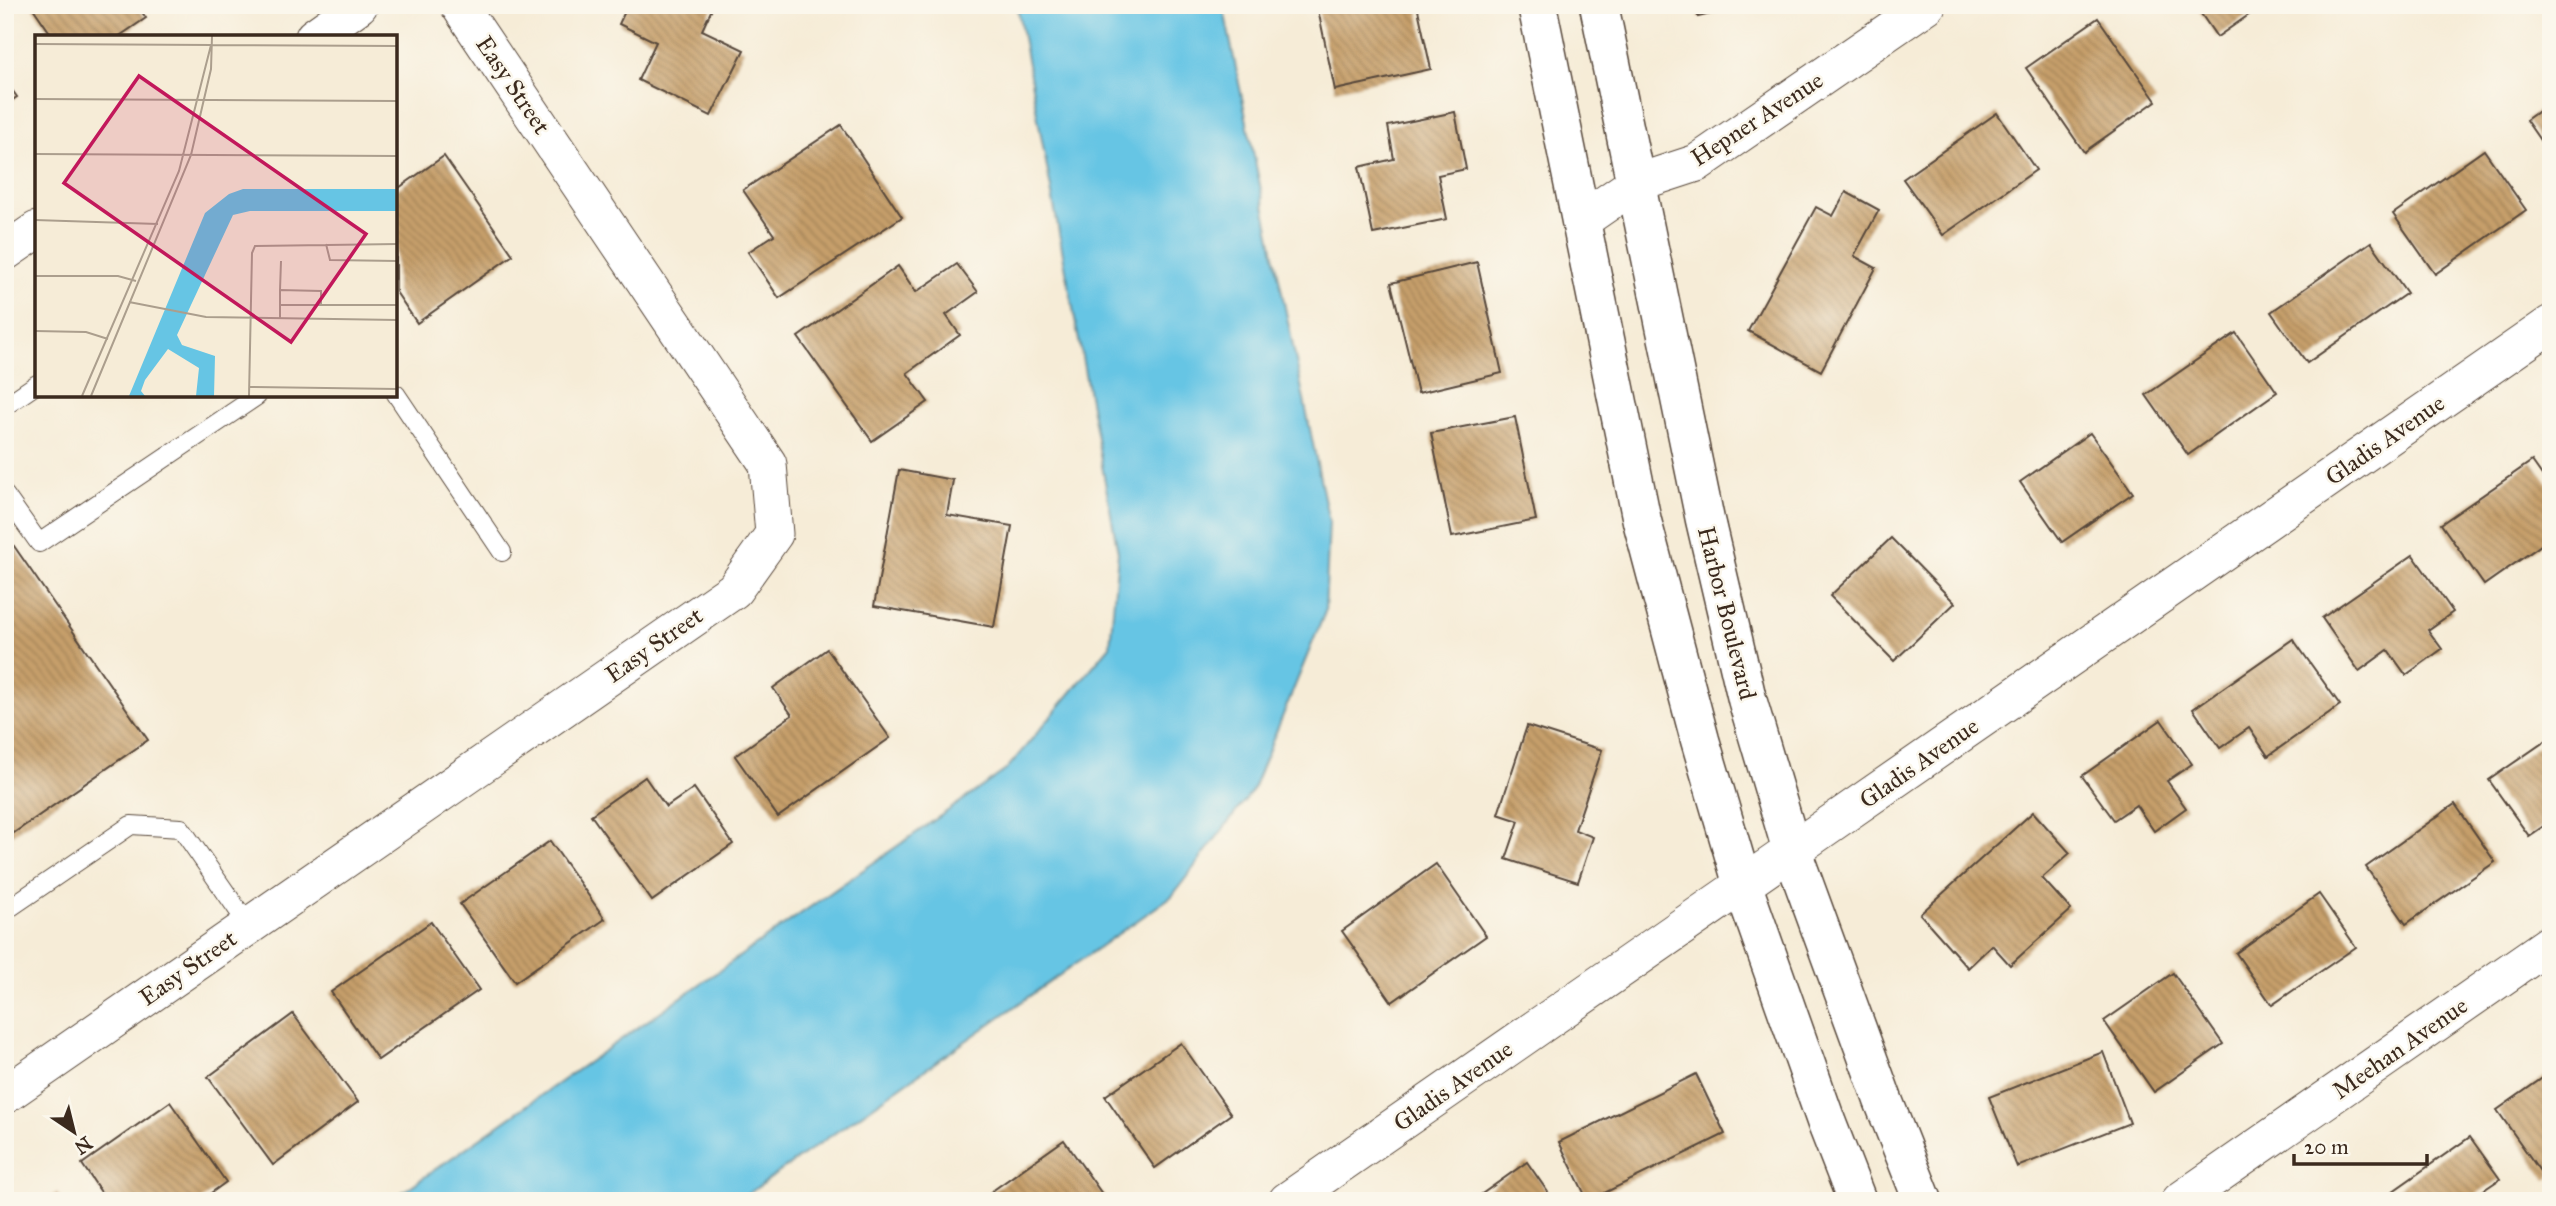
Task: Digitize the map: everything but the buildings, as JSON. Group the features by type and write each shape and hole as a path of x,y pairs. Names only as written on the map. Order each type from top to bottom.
{"street":[{"path":"317,35 359,5"},
{"name":"Easy Street","path":"5,1095 734,590 774,534 768,464 459,5"},
{"path":"1537,5 1642,521 1700,740 1743,886 1857,1201"},
{"name":"Harbor Boulevard","path":"1599,5 1711,545 1747,699 1792,851 1923,1201"},
{"name":"Hepner Avenue","path":"1581,221 1636,183 1697,163 1927,5"},
{"path":"5,252 35,231"},
{"name":"Gladis Avenue","path":"1287,1201 2551,324"},
{"name":"Meehan Avenue","path":"2180,1201 2551,943"}],"lane":[{"path":"5,406 35,385"},
{"path":"397,395 502,552"},
{"path":"5,495 39,543 256,397"},
{"path":"5,911 131,825 181,828 248,926"}],"water":[{"path":"1017,5 1223,5 1329,522 1325,612 1252,791 1172,896 738,1201 390,1201 1006,770 1110,646 1118,552"}]}
